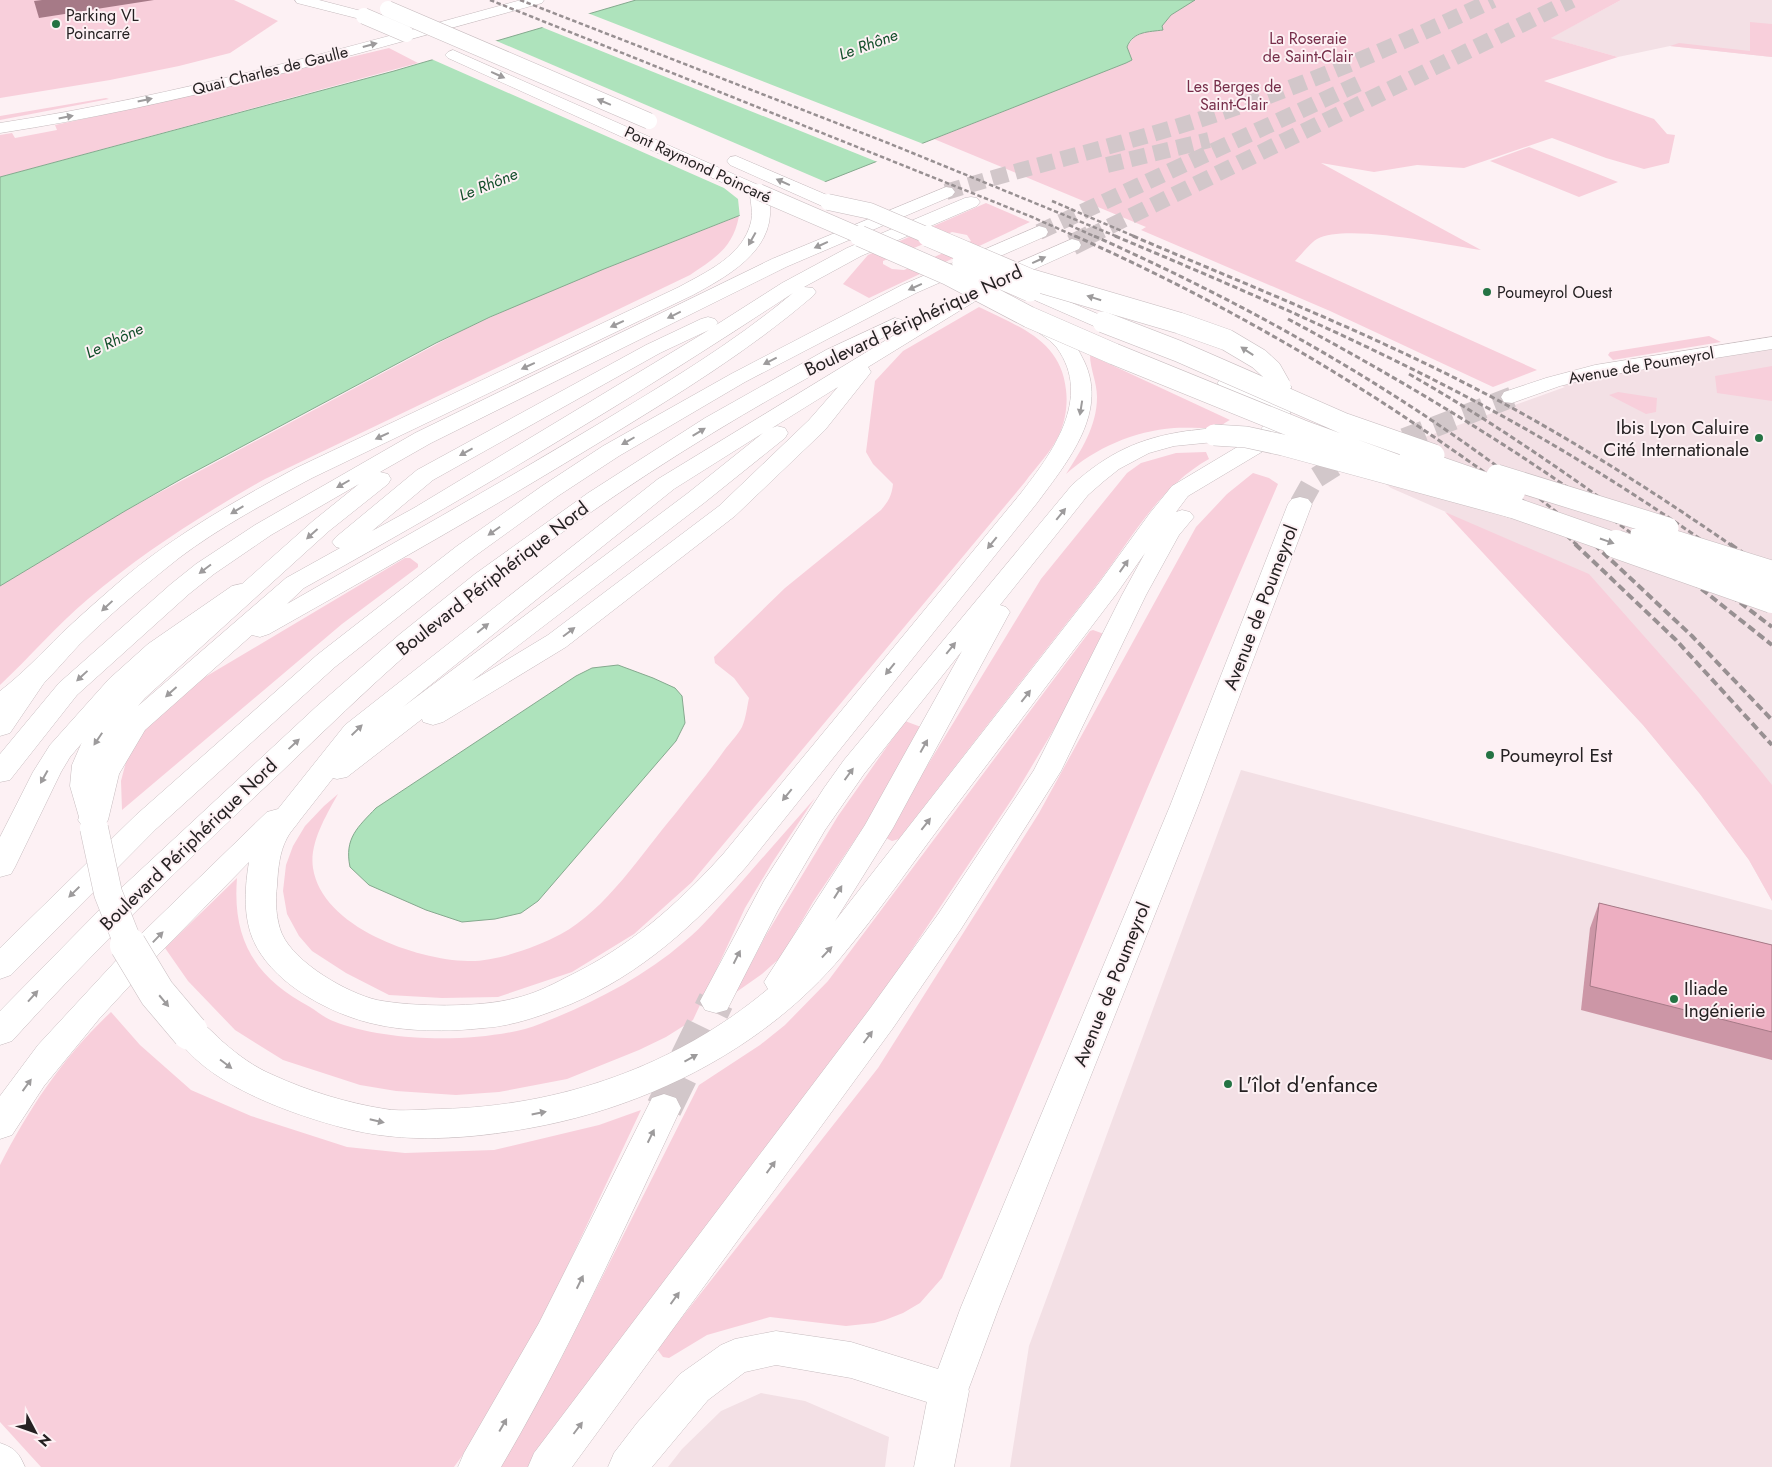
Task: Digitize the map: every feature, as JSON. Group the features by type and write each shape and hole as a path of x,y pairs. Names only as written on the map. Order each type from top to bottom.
{"main road":[{"path":"302,0 364,16"},
{"path":"330,0 364,16"},
{"name":"Quai Charles de Gaulle","path":"138,86 216,71 490,0"},
{"name":"Quai Charles de Gaulle","path":"0,129 240,78 537,0"},
{"name":"Pont Raymond Poincaré","path":"379,4 666,129"},
{"name":"Pont Raymond Poincaré","path":"364,16 634,134 758,192 948,275 1030,316"},
{"name":"Pont Raymond Poincaré","path":"719,153 1103,322"},
{"path":"0,705 36,676 112,601 172,552 210,527 304,473 686,291 717,274 742,254 753,240 760,223 758,192"},
{"path":"0,773 68,689 133,629 205,569 263,530 423,438 510,397 779,263 946,192"},
{"path":"510,397 372,485 270,570 136,692 95,741 86,765 84,786 94,824 99,863 111,906 134,955 157,992 190,1032 230,1067 271,1090 328,1110 386,1123 451,1124 514,1118 578,1105 632,1086 659,1074 723,1040 772,1004 806,974 831,948 1108,588 1158,518 1180,491 1262,442 1272,431 1281,414 1283,405 1275,394 1271,370 1259,359 1227,340 1179,323 1029,279 870,211 828,202"},
{"path":"94,824 105,774 135,724 295,583 438,486 664,354 854,252 972,202"},
{"name":"Boulevard Périphérique Nord","path":"0,967 146,822 326,661 466,551 534,502 610,451 738,378 909,289 1039,232"},
{"name":"Boulevard Périphérique Nord","path":"0,1032 59,967 188,841 355,687 428,623 498,569 642,466 765,392 865,338 924,310 1018,283 1072,245"},
{"path":"207,659 642,393 688,378 776,319 842,259"},
{"path":"948,275 1275,394"},
{"path":"1018,283 876,354 666,484 355,731 273,835 264,863 260,900 267,936 282,959 303,978 334,996 371,1011 409,1017 447,1018 484,1016 519,1010 560,995 597,977 635,954 655,939 699,900 735,860 1029,498 1068,442 1080,417 1082,387 1075,361 1066,346 1030,316"},
{"path":"1030,316 1240,406 1511,507 1772,599"},
{"path":"1103,322 1275,394 1444,469 1575,513 1772,575"},
{"path":"1103,322 1178,351 1345,424 1380,437 1772,560"},
{"name":"Avenue de Poumeyrol","path":"1512,398 1553,382 1595,371 1772,343"},
{"path":"0,1125 33,1077 111,986 226,867 304,795 557,641 727,511 817,425 876,354"},
{"path":"716,1001 760,912 785,870 854,767 1080,490 1114,460 1139,448 1182,437 1214,435 1246,437 1284,445 1511,507"},
{"path":"548,1467 881,1019 950,921 1047,771 1134,595 1169,532 1226,464"},
{"name":"Avenue de Poumeyrol","path":"934,1467 949,1391 980,1307 1184,806 1300,504"},
{"path":"723,1040 758,1009 795,960 900,789 1030,552"},
{"path":"4,859 35,793 60,751 118,685 157,650 270,570"},
{"path":"0,727 36,676"},
{"path":"478,1467 528,1384 563,1318 664,1108"},
{"path":"628,1467 650,1436 694,1387 735,1358 776,1348 841,1358 949,1391"},
{"path":"0,1462 5,1467"}],"shaded area":[{"path":"1621,0 1772,0 1772,57 1670,46 1618,57 1550,38"},
{"path":"1772,346 1772,901 1749,860 1700,794 1643,725 1446,512 1391,488 1377,477 1380,453 1565,387 1560,385 1598,375"},
{"path":"1241,770 1772,910 1772,1467 1010,1467 1029,1346"},
{"path":"761,1393 805,1401 889,1437 885,1467 668,1467 682,1449 721,1411"}],"green space":[{"path":"0,0 234,0 278,21 230,53 110,80 0,98"},
{"name":"Les Berges de Saint-Clair","path":"1195,0 1621,0 1551,38 1618,57 1544,81 1654,119 1667,134 1675,135 1669,163 1644,169 1606,158 1552,138 1464,168 1417,165 1374,172 1321,163 1481,250 1421,240 1350,233 1317,239 1295,261 1537,370 1493,387 1330,311 1141,230 1146,227 934,139 1132,60 1127,47 1134,37 1161,27 1171,15"},
{"path":"1750,22 1772,24 1772,57 1670,46 1679,43 1750,51"},
{"path":"389,48 418,63 0,177 0,135 12,133 15,138 57,130 55,125 167,101"},
{"path":"109,99 0,120 0,116"},
{"path":"1529,147 1618,182 1579,197 1490,161"},
{"path":"986,203 1030,222 869,298 843,284 868,255","holes":["952,232 967,235 971,241 904,270 892,269 883,264 883,261"]},
{"path":"739,216 732,236 722,251 690,275 265,479 196,520 151,550 88,599 65,619 0,685 0,586 125,511 463,330 543,293"},
{"path":"979,307 1009,321 1036,337 1056,359 1062,373 1067,396 1066,413 1059,435 1048,453 1025,482 692,882 634,934 572,972 498,997 442,998 389,995 346,973 312,951 299,936 287,914 283,891 286,865 293,846 305,826 338,794 316,839 312,858 313,868 320,889 334,907 352,923 374,936 398,947 423,954 447,959 479,961 516,953 540,944 561,934 593,911 636,863 742,727 749,698 734,678 715,663 714,657 785,588 886,504 892,492 893,484 873,464 866,452 875,381 903,351"},
{"path":"1709,336 1721,342 1613,360 1608,355 1610,352"},
{"path":"1090,355 1230,420 1217,427 1174,428 1130,437 1089,456 1066,474 1087,438 1094,418 1097,391"},
{"path":"1772,366 1772,401 1717,393 1715,376"},
{"path":"1618,392 1657,398 1656,412 1646,414 1609,395"},
{"path":"1206,452 1209,459 1191,471 1159,500 1095,587 899,839 892,841 886,838 885,835 1041,579 1127,473 1141,463 1176,453"},
{"path":"1253,473 1269,478 1278,484 1147,789 942,1278 920,1303 903,1313 885,1320 846,1326 770,1317 707,1335 669,1358 663,1357 657,1349 878,1068 1039,813 1196,527 1227,494"},
{"path":"1445,512 1589,574 1756,765 1772,785 1772,901 1749,860 1700,794 1643,725"},
{"path":"405,558 410,558 418,564 418,567 342,624 122,810 121,781 128,754 142,731 190,686"},
{"path":"1093,630 1104,634 1066,709 1014,796 851,1041 752,1165 530,1467 499,1467 561,1359 699,1085 760,1045 785,1025 828,981 1090,631"},
{"path":"905,721 921,727 875,810 813,902 781,957 762,974 735,993 766,935 838,816"},
{"path":"815,798 745,908 693,1020 666,1037 639,1050 567,1079 499,1092 456,1095 396,1091 360,1085 283,1060 235,1030 188,981 165,948 237,878 236,900 239,921 251,955 275,983 291,996 327,1018 354,1028 378,1033 428,1038 479,1037 525,1029 591,1002 639,975 670,954 705,922"},
{"path":"111,1012 140,1045 191,1090 251,1116 347,1147 405,1153 494,1150 599,1125 641,1110 551,1301 492,1415 454,1467 41,1467 0,1422 0,1165 35,1103 78,1046"}],"water":[{"name":"Le Rhône","path":"636,0 1195,0 1171,15 1162,26 1163,30 1142,33 1133,38 1127,47 1132,60 1126,63 604,269 490,317 436,343 183,478 0,586 0,177 394,71"},
{"path":"618,665 675,688 682,696 685,723 676,741 538,901 521,913 495,919 462,922 426,910 369,885 350,867 349,848 354,834 376,808 576,676 592,668"}],"pier":[{"path":"585,12 926,145 880,163 539,26"},
{"path":"492,39 828,183 740,218 738,199 724,188 429,58"}],"building":[{"name":"Iliade Ingénierie","path":"1599,903 1772,945 1772,1032 1590,986"}],"tunnel":[{"path":"946,192 1152,134 1255,101 1358,61 1493,0"},
{"path":"1088,237 1572,0"},
{"path":"1039,232 1364,81"},
{"path":"1107,165 1209,140"},
{"path":"1072,245 1088,237"},
{"path":"1300,504 1314,479 1338,464 1512,397"},
{"path":"664,1108 716,1001"}],"railway":[{"path":"490,0 1032,217 1077,237"},
{"path":"520,0 888,143 1118,237"},
{"path":"1052,201 1136,237"},
{"path":"1069,225 1096,237"},
{"path":"1075,236 1124,258 1219,306 1358,387 1481,469 1577,545"},
{"path":"1094,236 1227,300 1356,372 1480,454 1539,498 1596,545"},
{"path":"1115,236 1337,333 1467,397 1590,467 1709,545"},
{"path":"1133,236 1356,331 1486,394 1611,466 1731,545"},
{"path":"1288,319 1381,370 1517,453 1647,545"},
{"path":"1409,374 1475,413 1540,456 1665,545"},
{"path":"1575,544 1676,640 1772,745"},
{"path":"1594,544 1692,636 1772,720"},
{"path":"1645,544 1772,645"},
{"path":"1664,544 1772,627"},
{"path":"1707,544 1772,590"},
{"path":"1730,544 1772,573"}],"place":[{"name":"Parking VL Poincarré","path":"56,24"},
{"name":"Poumeyrol Ouest","path":"1487,292"},
{"name":"Ibis Lyon Caluire Cité Internationale","path":"1759,438"},
{"name":"Poumeyrol Est","path":"1490,755"},
{"name":"Iliade Ingénierie","path":"1674,999"},
{"name":"L'îlot d'enfance","path":"1228,1084"}],"park label":[{"name":"La Roseraie de Saint-Clair","path":"1308,47"}]}
